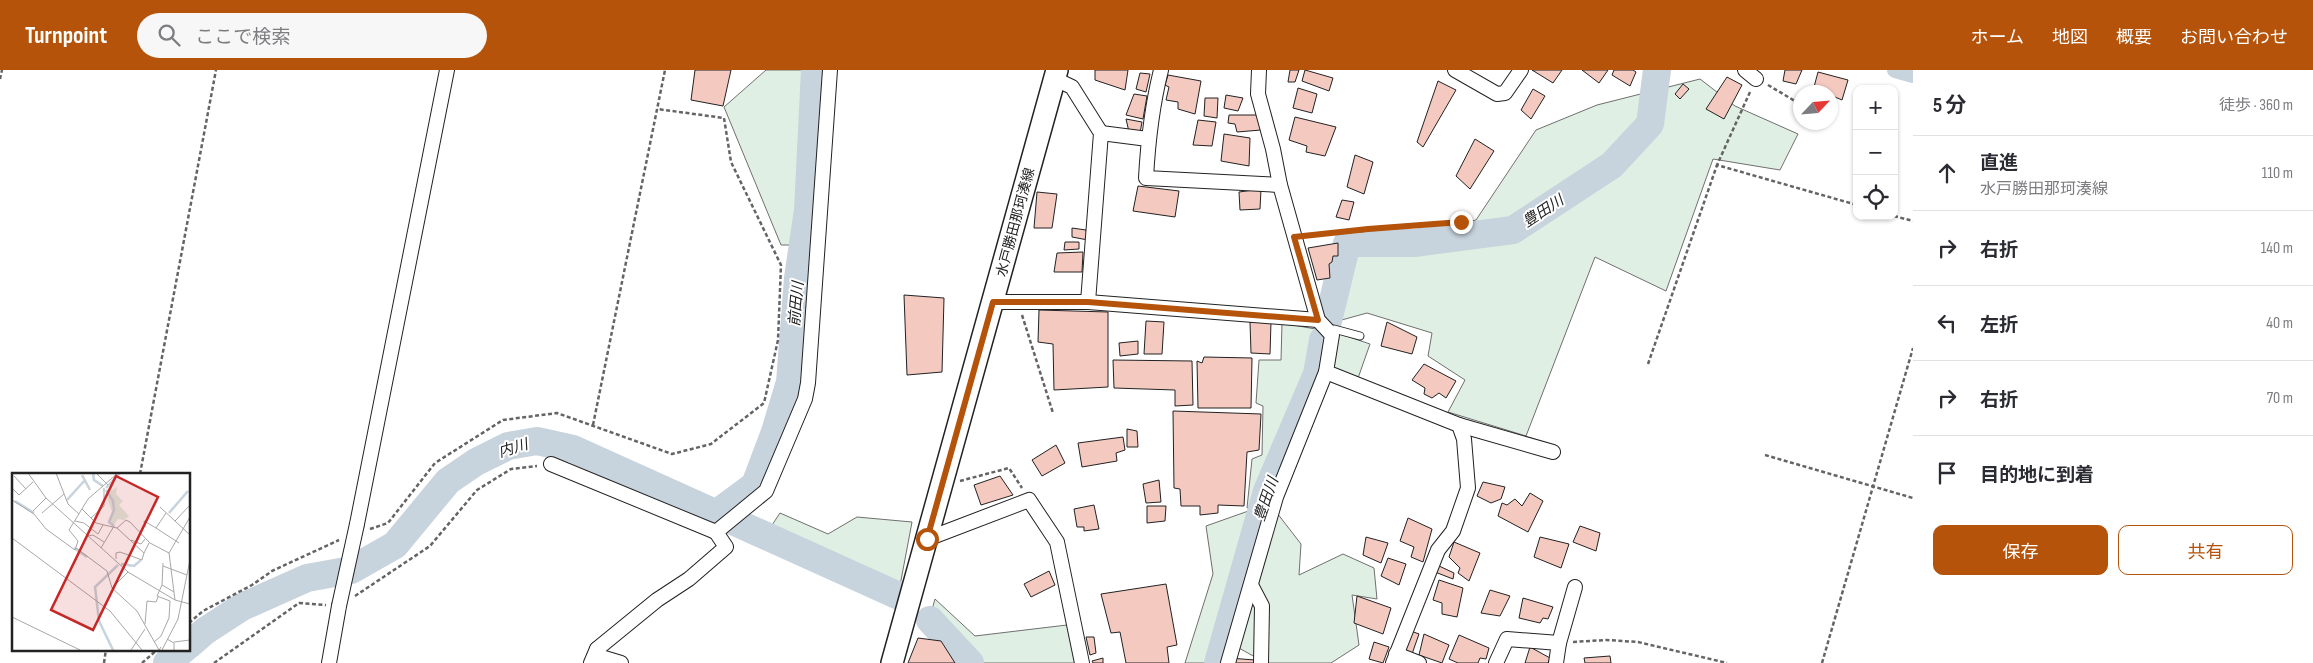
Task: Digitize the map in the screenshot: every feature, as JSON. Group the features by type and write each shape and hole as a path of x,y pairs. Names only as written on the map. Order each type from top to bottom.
{"main road":[{"name":"水戸勝田那珂湊線","path":"892,663 1056,74"}],"street":[{"path":"329,663 339,606 360,528 447,70"},
{"path":"719,529 766,491 805,399 830,70"},
{"path":"1161,70 1152,103 1146,178 1280,185"},
{"path":"1228,663 1276,497 1326,372 1332,335 1318,320 1294,237 1258,94 1258,70"},
{"path":"1455,70 1497,94 1505,93 1521,70"},
{"path":"1056,74 1072,87 1101,133 1088,302"},
{"path":"1101,133 1148,139"},
{"path":"993,302 1088,302 1318,320"},
{"path":"1326,372 1459,425 1553,452"},
{"path":"1419,663 1395,659 1438,550 1453,532 1468,488 1464,439 1459,425"},
{"path":"551,464 719,529 726,547 689,579 656,600 597,649 591,663"},
{"path":"927,539 1029,500 1057,542 1082,663"},
{"path":"1250,585 1262,606 1261,663"},
{"path":"1556,663 1559,643 1575,587"},
{"path":"1496,663 1507,639 1559,643"},
{"path":"597,649 601,657 621,663"}],"lane":[{"path":"1329,333 1334,329 1360,336"}],"path":[{"path":"0,79 2,70"},
{"path":"140,473 216,70"},
{"path":"593,425 664,70"},
{"path":"1648,364 1750,74 1793,100"},
{"path":"360,528 388,523 435,463 503,420 557,413 672,454 711,444 764,403 778,340 781,265 731,162 724,118 657,109"},
{"path":"1717,165 1853,204"},
{"path":"1898,217 1913,221"},
{"path":"1294,237 1461,222"},
{"path":"1018,301 1053,413"},
{"path":"1822,663 1913,348"},
{"path":"1765,455 1913,498"},
{"path":"214,663 299,603 339,606 430,546 477,490 512,469 551,464"},
{"path":"942,486 1009,468 1029,500"},
{"path":"190,622 203,611 252,585 272,571 348,538"},
{"path":"1559,643 1606,640 1638,642 1727,663"},
{"path":"104,663 106,650"},
{"path":"142,663 157,650"}],"green space":[{"path":"766,70 809,70 797,245 781,245 724,107"},
{"path":"1700,79 1735,106 1798,134 1780,170 1713,159 1666,291 1595,257 1526,436 1448,412 1465,380 1428,356 1432,333 1367,313 1338,321 1355,251 1476,220 1536,130 1597,105"},
{"path":"1282,323 1321,330 1314,372 1256,504 1247,508 1252,459 1262,455 1263,406 1256,403 1259,360 1281,360"},
{"path":"1337,333 1370,344 1357,381 1331,369"},
{"path":"1254,509 1238,574 1212,663 1185,663 1213,574 1206,526"},
{"path":"780,513 828,534 857,517 912,522 899,591 770,528"},
{"path":"1277,513 1301,544 1299,575 1343,554 1374,568 1377,599 1352,595 1359,645 1331,663 1266,663 1237,647"},
{"path":"935,599 975,636 1067,625 1076,663 977,663 931,613"}],"building":[{"path":"695,70 731,70 723,106 691,100"},
{"path":"1095,70 1128,70 1125,90 1095,80"},
{"path":"1290,70 1299,70 1295,82 1288,82"},
{"path":"1305,70 1333,78 1329,91 1302,81"},
{"path":"1532,70 1562,70 1553,83"},
{"path":"1582,70 1608,70 1599,83"},
{"path":"1614,70 1633,70 1636,72 1630,86 1612,75"},
{"path":"1785,70 1802,70 1796,84 1783,81"},
{"path":"1818,72 1848,80 1842,100 1838,98 1838,85 1815,85"},
{"path":"1140,73 1150,74 1146,92 1136,89"},
{"path":"1168,75 1201,81 1195,114 1178,109 1178,102 1166,100 1169,87 1165,85"},
{"path":"1727,77 1742,85 1724,119 1706,109"},
{"path":"1438,81 1456,90 1423,147 1417,142"},
{"path":"1683,84 1689,89 1680,99 1675,94"},
{"path":"1298,88 1317,94 1312,113 1293,108"},
{"path":"1533,89 1545,96 1531,119 1521,110"},
{"path":"1134,94 1147,96 1143,119 1126,115"},
{"path":"1226,95 1243,98 1238,111 1224,108"},
{"path":"1205,98 1218,98 1217,118 1204,116"},
{"path":"1229,115 1257,115 1261,130 1237,132 1235,124 1228,123"},
{"path":"1295,117 1336,127 1325,156 1306,152 1307,146 1289,140"},
{"path":"1126,119 1142,122 1140,133 1129,132"},
{"path":"1198,120 1216,122 1212,146 1193,145"},
{"path":"1224,134 1250,138 1249,166 1221,161"},
{"path":"1475,139 1494,151 1470,189 1456,176"},
{"path":"1355,155 1373,162 1364,194 1347,187"},
{"path":"1138,186 1179,191 1175,217 1133,211"},
{"path":"1261,189 1260,209 1240,210 1239,192"},
{"path":"1037,192 1057,194 1052,228 1034,228"},
{"path":"1342,200 1354,202 1349,220 1336,217"},
{"path":"1072,228 1086,230 1088,240 1072,237"},
{"path":"1065,242 1079,242 1079,249 1064,250"},
{"path":"1338,243 1338,256 1333,256 1332,262 1329,264 1330,278 1317,280 1308,248"},
{"path":"1083,252 1082,272 1054,272 1057,253"},
{"path":"904,295 944,298 942,372 907,375"},
{"path":"1039,310 1108,312 1108,387 1054,390 1053,344 1038,342"},
{"path":"1146,321 1164,322 1162,354 1144,354"},
{"path":"1250,322 1271,322 1270,354 1251,353"},
{"path":"1387,322 1417,337 1412,354 1381,346"},
{"path":"1138,341 1138,354 1120,356 1119,343"},
{"path":"1204,357 1252,358 1251,408 1198,408 1197,361 1202,363"},
{"path":"1113,360 1192,361 1193,405 1175,406 1175,390 1114,388"},
{"path":"1424,364 1456,381 1446,398 1439,393 1432,398 1424,394 1425,388 1412,380"},
{"path":"1173,411 1261,414 1259,450 1247,452 1244,506 1218,505 1218,513 1200,515 1200,506 1181,506 1180,489 1174,488"},
{"path":"1127,429 1137,431 1138,447 1127,447"},
{"path":"1123,437 1125,450 1116,453 1117,461 1082,467 1078,443"},
{"path":"1056,445 1065,463 1042,476 1032,460"},
{"path":"1000,476 1013,495 981,505 974,485"},
{"path":"1159,480 1161,502 1146,503 1143,484"},
{"path":"1483,482 1505,487 1501,499 1491,503 1477,496"},
{"path":"1530,493 1543,501 1528,532 1498,516 1502,503 1507,505 1515,499 1522,506"},
{"path":"1094,505 1099,529 1084,531 1084,527 1077,527 1074,509"},
{"path":"1147,506 1166,506 1165,521 1147,523"},
{"path":"1408,518 1432,529 1423,562 1411,557 1414,547 1400,541"},
{"path":"1580,526 1600,533 1596,551 1573,542"},
{"path":"1366,537 1388,543 1381,563 1363,555"},
{"path":"1540,537 1569,544 1561,568 1534,557"},
{"path":"1454,542 1480,553 1469,581 1458,573 1460,568 1449,557"},
{"path":"1388,558 1406,564 1399,585 1381,576"},
{"path":"1437,565 1454,573 1453,579 1435,572"},
{"path":"1049,571 1055,585 1031,597 1024,584"},
{"path":"1439,580 1463,588 1457,617 1442,614 1442,603 1433,600"},
{"path":"1166,584 1177,645 1167,647 1169,663 1126,663 1120,632 1111,633 1101,594"},
{"path":"1490,590 1510,596 1500,616 1481,613"},
{"path":"1357,596 1391,608 1383,634 1354,623"},
{"path":"1523,598 1553,607 1548,619 1543,618 1540,623 1519,618"},
{"path":"1411,631 1419,634 1412,654 1401,652"},
{"path":"1424,634 1449,645 1442,663 1419,655"},
{"path":"1459,635 1489,648 1486,659 1480,658 1478,663 1458,663 1449,659"},
{"path":"1086,637 1094,637 1096,653 1090,655"},
{"path":"918,638 941,641 955,663 908,663"},
{"path":"1374,642 1389,647 1383,663 1369,659"},
{"path":"1530,647 1550,658 1548,663 1525,663"},
{"path":"1610,656 1611,663 1585,663 1584,658"},
{"path":"1103,658 1103,663 1093,663 1092,661"},
{"path":"1229,658 1255,660 1255,663 1230,663"}],"waterway":[{"name":"前田川","path":"717,513 755,485 775,432 790,382 798,278 808,210 815,70"},
{"name":"豊田川","path":"1328,321 1347,243 1414,243 1513,230 1612,165 1650,124 1657,70"},
{"path":"1895,70 1913,75"},
{"name":"豊田川","path":"1218,663 1267,491 1317,374 1323,340"},
{"name":"内川","path":"190,644 205,631 242,607 307,578 351,570 395,545 448,481 476,462 508,446 537,441 573,449 899,596"},
{"name":"内川","path":"930,620 970,663"},
{"name":"内川","path":"167,663 183,650"}],"route":[{"path":"927,539 993,302 1088,302 1318,320 1294,237 1461,222"}]}
